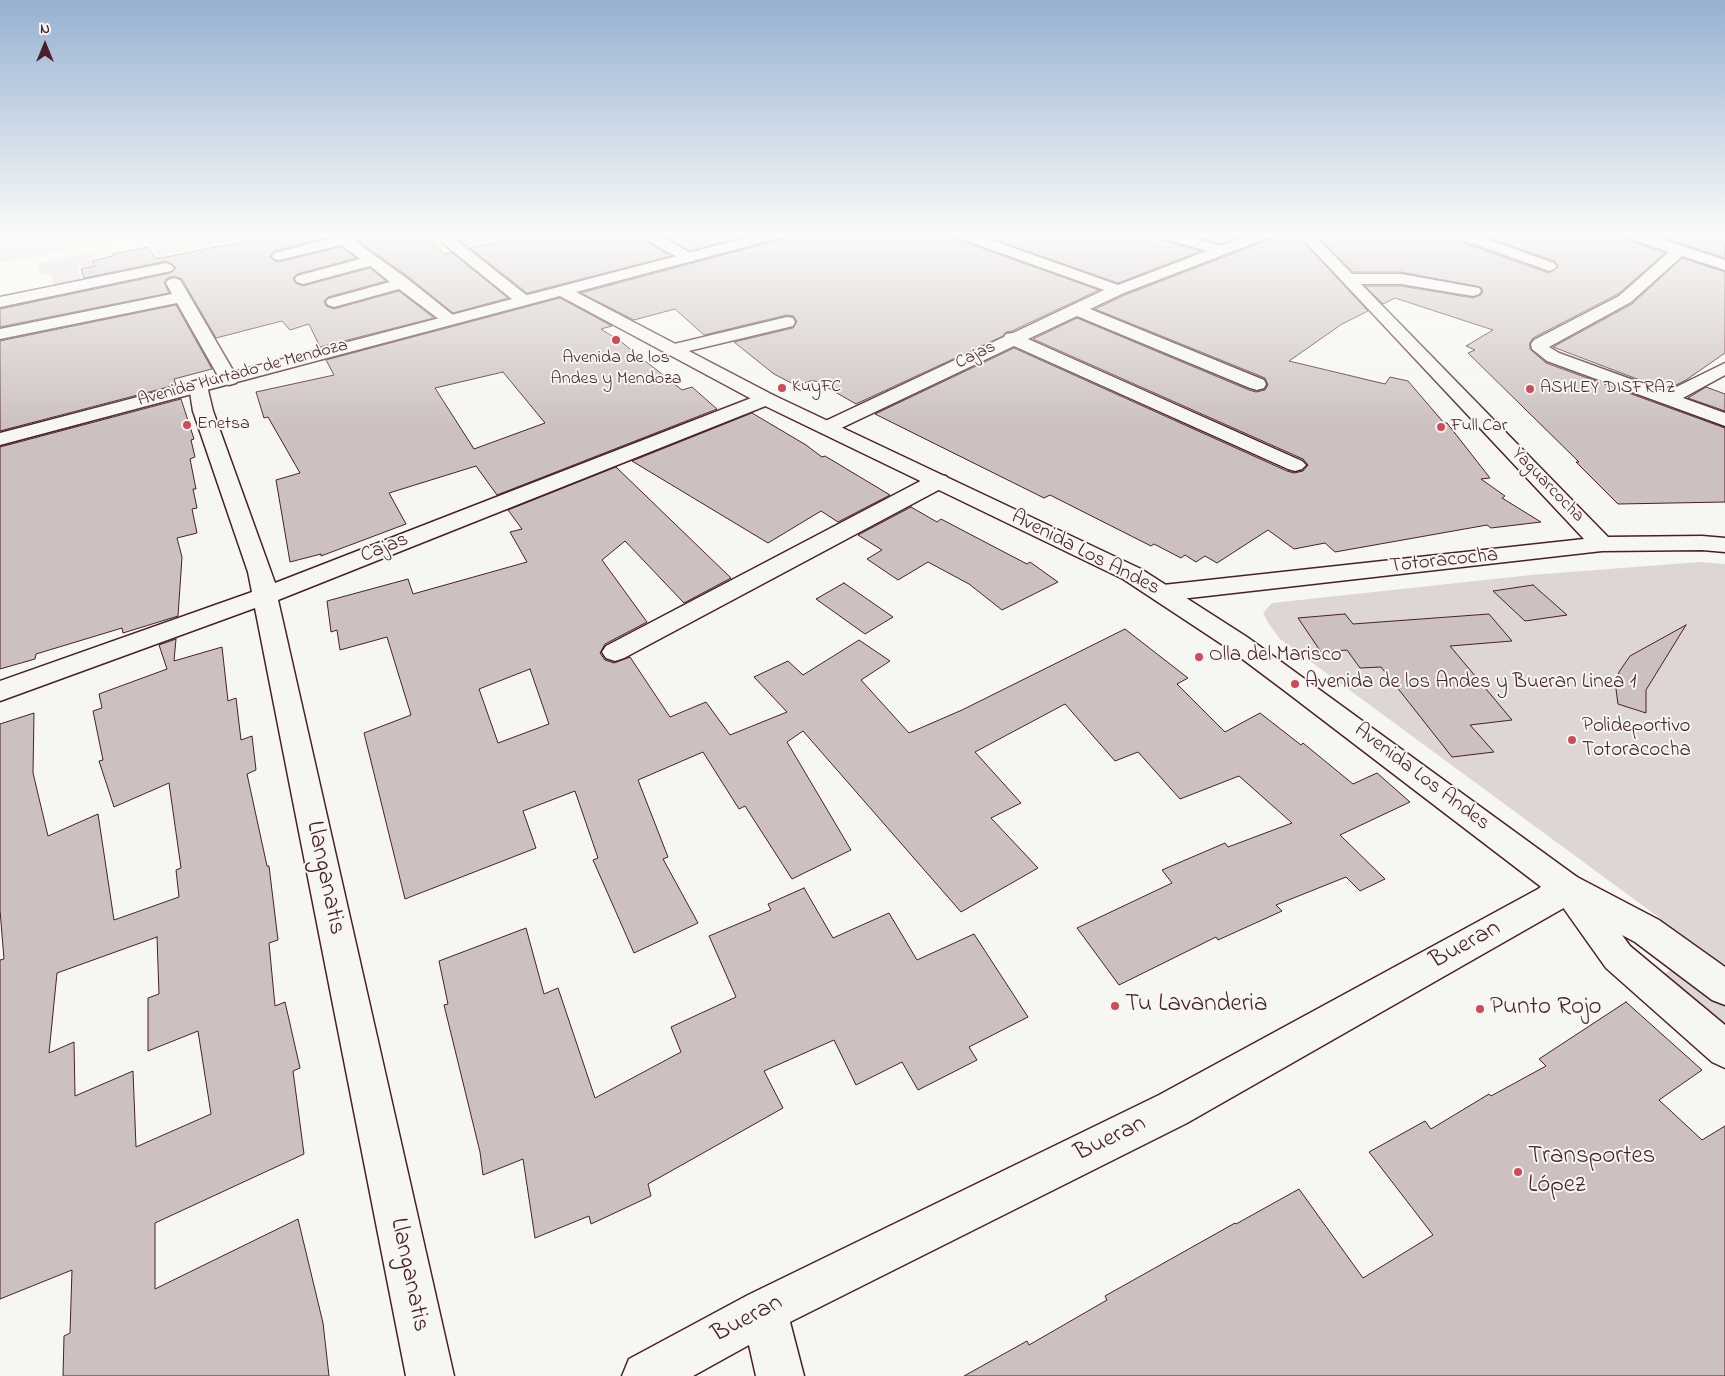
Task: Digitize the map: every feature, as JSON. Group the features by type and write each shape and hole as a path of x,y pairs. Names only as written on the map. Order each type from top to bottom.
{"street":[{"name":"Llanganatis","path":"0,302 15,298"},
{"path":"0,334 176,298"},
{"name":"Llanganatis","path":"182,298 214,383 203,411 260,572 430,1376"},
{"path":"334,302 348,298"},
{"path":"423,298 450,319"},
{"path":"521,298 524,301"},
{"name":"Avenida Hurtado de Mendoza","path":"0,439 535,298"},
{"name":"Avenida Los Andes","path":"575,298 766,399 1132,574 1163,593 1295,684 1565,886 1647,930 1725,988"},
{"name":"Cajas","path":"828,427 1012,338 1099,298"},
{"name":"Yaguarcocha","path":"1365,298 1602,544"},
{"path":"1626,298 1540,344 1541,349 1553,357 1725,420"},
{"path":"1075,309 1257,384"},
{"path":"672,350 787,322"},
{"path":"1012,338 1295,465"},
{"path":"1667,399 1725,368"},
{"name":"Cajas","path":"0,691 265,596 766,399"},
{"path":"615,652 938,481"},
{"name":"Totoracocha","path":"1163,593 1602,544 1702,542 1725,545"},
{"name":"Avenida Los Andes","path":"1565,886 1618,957 1725,1049"},
{"name":"Bueran","path":"646,1376 764,1311 1173,1109 1550,899 1565,886"},
{"path":"764,1311 780,1376"}],"shaded area":[{"name":"Polideportivo Totoracocha","path":"1700,562 1725,564 1725,966 1280,639 1263,613 1272,603 1531,575"},
{"path":"1673,970 1725,999 1725,1040 1661,979 1665,973"}],"building":[{"path":"51,298 143,298 0,327 0,309"},
{"path":"193,298 327,298 324,301 326,306 334,309 373,298 408,298 434,318 320,347 309,324 290,330 282,321 216,338"},
{"path":"435,298 507,298 453,313"},
{"path":"560,298 612,326 601,329 620,341 682,390 692,387 717,409 497,495 476,466 389,493 406,524 321,556 321,554 290,562 276,480 300,473 268,417 264,418 256,392 334,375 326,360","holes":["503,372 545,423 474,449 435,388"]},
{"path":"591,298 1082,298 856,404 816,381 810,381 797,386 774,374 734,342 793,328 797,321 793,316 787,315 704,335 675,309 634,320"},
{"path":"1118,298 1356,298 1368,311 1342,324 1289,361 1385,384 1390,377 1408,381 1444,423 1447,423 1490,478 1481,479 1505,496 1502,498 1541,522 1491,528 1487,525 1335,552 1325,543 1294,549 1268,530 1217,563 1205,556 1196,562 1185,555 1181,558 1154,544 1151,546 1050,495 1044,498 875,414 1014,348 1287,471 1294,473 1303,471 1308,465 1303,459 1033,339 1077,318 1249,390 1256,392 1265,390 1268,385 1265,378 1095,309"},
{"path":"1377,298 1395,298 1383,304"},
{"path":"1396,298 1610,298 1533,338 1530,343 1530,349 1546,363 1725,428 1725,502 1618,504 1576,462 1579,462 1468,353 1475,350 1466,346 1493,330"},
{"path":"1638,298 1725,298 1725,353 1686,380 1666,390 1553,347 1632,304"},
{"path":"176,305 212,369 174,379 176,385 0,431 0,341"},
{"path":"1706,387 1725,394 1725,411 1688,398"},
{"path":"181,399 194,439 191,440 195,457 190,459 196,489 193,489 197,508 192,509 197,533 177,538 182,557 178,616 123,633 122,628 36,654 35,659 0,669 0,447"},
{"path":"752,413 806,445 822,457 825,456 890,495 838,522 821,511 768,543 632,461"},
{"path":"616,467 731,578 684,603 625,541 602,560 647,622 605,644 600,653 605,660 614,663 630,657 670,717 706,702 730,735 787,712 754,677 788,661 803,675 859,640 890,661 861,680 909,733 962,710 1125,629 1188,678 1177,684 1225,732 1260,713 1301,745 1303,743 1353,784 1377,773 1410,802 1340,835 1385,879 1360,891 1346,877 1276,905 1282,911 1218,940 1216,937 1119,985 1077,928 1172,883 1162,870 1225,843 1228,847 1292,823 1239,776 1180,799 1138,752 1115,761 1065,704 975,752 1021,803 991,818 1038,868 961,912 803,731 787,742 851,850 792,879 745,806 739,809 703,752 638,780 668,857 663,859 698,923 634,953 593,860 598,858 575,791 523,811 536,848 405,899 364,733 411,715 387,637 340,650 337,630 331,632 327,601 408,579 413,594 527,562 510,532 522,529 508,510","holes":["530,669 549,724 498,743 479,689"]},
{"path":"911,507 937,522 941,519 1027,564 1030,562 1058,582 1002,610 969,584 928,562 898,580 867,559 882,550 858,535"},
{"path":"844,583 893,617 865,634 816,599"},
{"path":"1533,585 1567,615 1525,621 1493,591"},
{"path":"1345,614 1353,624 1489,614 1512,641 1450,646 1512,720 1470,725 1494,752 1452,757 1381,667 1360,668 1347,650 1321,652 1298,618"},
{"path":"1686,625 1646,690 1646,713 1618,704 1616,689 1619,672 1630,656"},
{"path":"176,639 174,661 222,647 228,701 236,698 241,740 252,736 256,770 247,774 267,866 269,866 278,940 269,943 275,1006 285,1002 300,1068 293,1071 304,1154 155,1223 155,1289 298,1219 323,1323 329,1376 63,1376 64,1336 70,1333 72,1270 0,1299 0,960 4,959 0,910 0,724 34,713 33,773 48,836 98,814 114,920 179,897 176,870 181,868 169,783 114,807 99,761 103,760 93,711 102,708 99,694 167,669 159,645","holes":["157,937 159,994 148,998 148,1051 198,1031 211,1114 136,1147 133,1071 75,1096 74,1042 49,1053 57,973"]},
{"path":"804,888 833,938 889,913 917,960 974,934 1028,1017 969,1047 977,1060 918,1090 902,1062 856,1085 834,1040 764,1071 783,1108 648,1184 651,1196 591,1224 589,1216 535,1238 523,1159 483,1175 480,1152 444,1005 448,1004 439,961 526,928 544,994 558,988 595,1098 681,1052 671,1027 736,997 709,936 771,910 768,904"},
{"path":"1626,1002 1702,1070 1659,1100 1702,1140 1725,1126 1725,1376 964,1376 1027,1341 1029,1345 1107,1300 1105,1296 1299,1189 1363,1278 1433,1235 1369,1152 1425,1121 1431,1129 1489,1094 1491,1096 1546,1066 1539,1059"}],"place":[{"name":"Avenida de los Andes y Mendoza","path":"616,340"},
{"name":"KuyFC","path":"782,388"},
{"name":"ASHLEY DISFRAZ","path":"1530,389"},
{"name":"Enetsa","path":"187,425"},
{"name":"Full Car","path":"1441,427"},
{"name":"Olla del Marisco","path":"1199,657"},
{"name":"Avenida de los Andes y Bueran Linea 1","path":"1295,684"},
{"name":"Polideportivo Totoracocha","path":"1572,740"},
{"name":"Tu Lavanderia","path":"1115,1006"},
{"name":"Punto Rojo","path":"1480,1009"},
{"name":"Transportes López","path":"1518,1172"}]}
